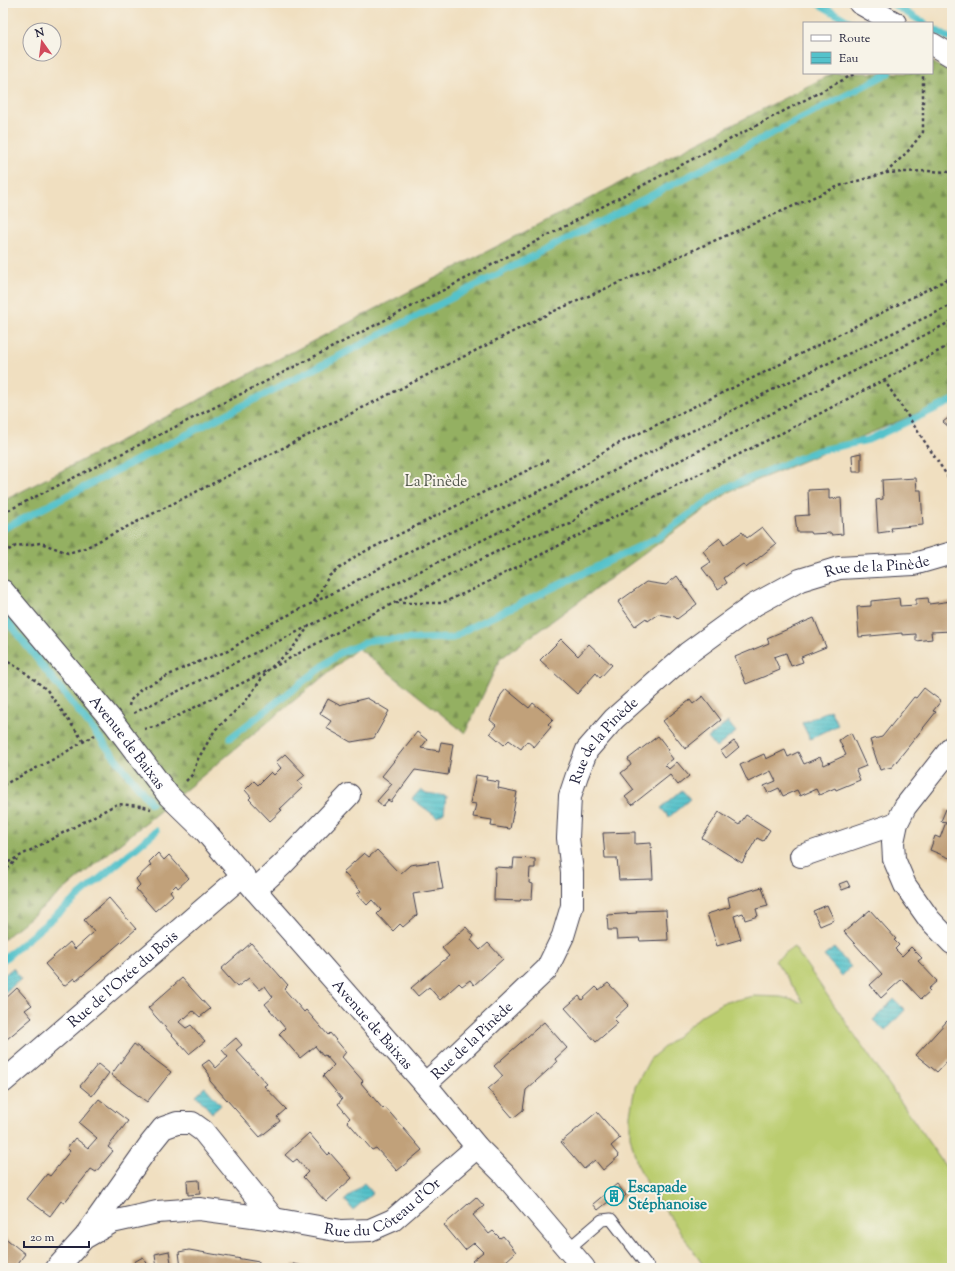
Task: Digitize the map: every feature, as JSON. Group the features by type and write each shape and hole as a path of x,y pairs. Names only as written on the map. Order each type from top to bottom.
{"street":[{"path":"860,3 893,22"},
{"path":"933,45 952,56"},
{"name":"Rue de la Pinède","path":"425,1084 547,969 563,936 572,906 572,872 568,838 570,796 587,750 614,719 688,653 754,605 800,580 839,568 914,564 952,553"},
{"name":"Avenue de Baixas","path":"3,591 122,726 169,796 205,831 425,1084 477,1147 504,1174 584,1268"},
{"path":"952,747 905,807 898,823 893,842 894,859 905,885 929,919 952,943"},
{"path":"249,883 282,865 349,795"},
{"path":"801,856 898,823"},
{"name":"Rue de l'Orée du Bois","path":"3,1082 249,883"},
{"name":"Rue du Côteau d'Or","path":"57,1268 84,1238 163,1128 177,1123 192,1123 204,1131 274,1219"},
{"name":"Rue du Côteau d'Or","path":"84,1238 112,1222 157,1212 199,1209 274,1219 341,1231 370,1230 393,1220 477,1147"}],"lane":[{"path":"568,1250 602,1220 611,1219 649,1268"}],"path":[{"path":"3,513 358,334 854,74"},
{"path":"886,173 909,150 923,132 924,74"},
{"path":"3,553 16,546 41,543 68,553 84,548 550,313 839,186 886,173 925,171 952,172"},
{"path":"122,726 130,701 141,689 185,667 228,651 268,625 414,550 555,484 611,447 763,374 952,277"},
{"path":"3,785 84,742 122,726 309,626 517,523 596,480 778,387 952,305"},
{"path":"122,726 145,728 158,726 267,671 352,624 524,538 571,524 585,509 952,321"},
{"path":"396,603 442,603 474,589 610,519 793,428 952,344"},
{"path":"884,380 901,408 952,483"},
{"path":"313,603 329,576 356,556 548,460"},
{"path":"169,796 192,775 198,759 215,730 245,702 267,671 292,649 309,626"},
{"path":"3,659 22,670 47,690 84,742"},
{"path":"3,865 117,804 140,806 152,810"},
{"path":"3,873 20,856"}],"green space":[{"name":"La Pinède","path":"933,63 952,74 952,399 729,492 500,659 465,733 358,648 3,940 3,501 831,74 933,74"},
{"path":"794,947 952,1176 952,1268 705,1268 647,1183 637,1164 630,1136 630,1114 635,1087 650,1059 702,1015 722,1003 754,996 781,997 804,1003 775,960"}],"water":[{"path":"830,710 838,725 810,739 802,723"},
{"path":"728,722 736,732 716,748 708,738"},
{"path":"421,789 426,793 446,796 444,813 437,817 412,799"},
{"path":"682,790 690,799 669,817 661,808"},
{"path":"834,948 851,967 842,976 824,956"},
{"path":"13,968 21,979 3,994 3,976"},
{"path":"894,999 905,1010 885,1031 873,1020"},
{"path":"205,1087 221,1105 212,1113 196,1095"},
{"path":"364,1183 373,1193 353,1210 345,1200"}],"building":[{"path":"952,415 952,424 949,427 943,422"},
{"path":"861,453 861,472 853,472 852,455"},
{"path":"916,478 917,490 921,490 923,525 891,528 892,531 878,533 876,500 883,499 882,480"},
{"path":"829,489 829,499 841,498 843,534 832,535 831,533 811,534 810,532 797,532 795,516 809,515 808,490"},
{"path":"762,527 776,544 746,568 743,564 724,578 727,583 718,589 702,568 711,562 703,551 720,538 724,545 742,532 747,538"},
{"path":"677,576 697,604 677,619 675,617 658,614 648,621 646,618 635,626 618,602 646,582 666,585"},
{"path":"899,598 900,606 916,605 916,599 928,598 929,604 952,601 952,631 931,632 932,639 916,641 916,634 902,635 902,633 859,637 857,607 871,606 871,601"},
{"path":"814,618 826,647 801,657 803,662 791,666 786,653 774,657 780,670 746,684 735,657 769,643 767,638"},
{"path":"561,639 578,656 589,644 612,665 600,678 596,673 577,694 540,660"},
{"path":"924,688 941,701 933,711 936,712 892,767 880,770 870,740 882,737 914,697 916,698"},
{"path":"506,689 529,708 533,703 553,719 548,724 551,727 534,747 527,741 521,749 509,740 504,745 490,733 496,725 490,720 501,695"},
{"path":"703,696 721,720 685,749 663,721 690,700 693,704"},
{"path":"367,698 389,711 374,738 351,742 326,728 331,721 320,714 328,699 339,705"},
{"path":"417,732 427,740 421,748 439,751 441,742 453,744 448,775 415,770 391,802 388,800 383,806 377,801 392,784 382,776"},
{"path":"851,733 866,766 856,770 860,780 819,795 816,789 800,796 797,790 783,796 779,788 768,793 764,786 776,781 771,771 748,782 740,765 764,754 766,759 785,750 788,757 798,752 804,764 820,757 824,765 846,755 839,740"},
{"path":"658,736 669,750 667,751 673,759 665,765 669,769 677,762 689,776 678,785 670,775 632,805 625,797 634,790 621,773 631,765 628,759"},
{"path":"734,741 739,747 726,758 721,751"},
{"path":"285,754 305,775 298,781 303,787 270,821 249,799 251,797 245,790 254,781 258,785 271,772 274,775 281,768 276,762"},
{"path":"476,775 487,777 486,780 499,782 498,788 517,792 510,829 491,826 492,820 473,817 476,804 470,803"},
{"path":"946,809 952,812 952,859 930,850 935,836 940,838 946,822 941,821"},
{"path":"719,812 739,825 746,815 770,830 763,841 757,838 742,863 702,838"},
{"path":"635,832 635,844 651,843 653,879 619,880 617,858 605,858 603,833"},
{"path":"377,850 400,874 410,865 438,861 443,889 413,894 417,915 403,927 400,924 393,931 377,914 381,910 372,900 367,905 357,894 361,891 343,872 364,853 369,857"},
{"path":"158,853 164,860 169,855 189,878 178,888 176,885 170,891 173,895 155,911 136,889 140,885 136,879 151,865 149,862"},
{"path":"514,858 535,859 535,868 530,868 529,883 533,884 532,899 521,899 520,901 494,900 495,867 513,868"},
{"path":"847,881 850,887 842,890 839,884"},
{"path":"762,887 768,906 756,909 758,916 745,920 743,913 734,916 741,939 717,946 707,914 730,907 728,897"},
{"path":"109,898 136,929 76,981 74,978 64,986 45,964 70,942 75,949 94,932 84,920"},
{"path":"827,905 834,920 820,926 813,911"},
{"path":"666,910 668,940 640,941 639,938 617,939 616,930 608,930 607,915 637,913 636,911"},
{"path":"870,910 896,939 894,940 899,945 895,949 902,956 911,947 922,958 918,961 937,981 928,989 930,991 921,999 902,979 881,998 870,985 882,974 844,932"},
{"path":"466,927 474,936 471,940 480,950 488,943 503,959 474,985 470,980 462,986 459,983 440,1000 429,987 418,996 411,988 449,956 442,948"},
{"path":"251,943 288,985 284,989 304,1012 306,1010 328,1035 330,1033 346,1052 342,1057 363,1081 361,1083 383,1109 385,1107 422,1150 397,1171 376,1148 372,1150 347,1121 350,1118 338,1104 342,1099 323,1076 334,1065 325,1055 323,1056 315,1046 300,1058 279,1034 285,1028 265,1004 273,997 265,986 260,990 249,978 237,987 221,969"},
{"path":"182,978 210,1009 200,1017 193,1011 179,1022 186,1028 191,1025 205,1041 189,1054 148,1008"},
{"path":"608,983 629,1005 614,1019 618,1023 596,1042 565,1008 579,996 582,1000 596,987 599,990"},
{"path":"17,988 32,1005 25,1010 32,1018 7,1039 3,1034 3,1001"},
{"path":"947,1021 952,1025 952,1062 949,1059 937,1072 916,1055"},
{"path":"544,1022 567,1048 555,1059 557,1062 526,1090 523,1110 513,1118 488,1089 503,1076 494,1066"},
{"path":"236,1038 242,1045 236,1050 267,1084 264,1086 286,1109 277,1117 280,1121 260,1137 210,1081 209,1074 202,1065 209,1060 216,1068 228,1057 222,1050"},
{"path":"134,1044 171,1072 147,1102 111,1075"},
{"path":"98,1064 109,1073 92,1096 80,1086"},
{"path":"99,1099 128,1121 108,1147 113,1151 96,1172 91,1169 64,1203 61,1201 50,1216 27,1199 47,1174 50,1176 70,1151 67,1148 75,1138 88,1148 97,1138 79,1123"},
{"path":"597,1112 620,1138 611,1146 619,1156 603,1170 595,1160 584,1169 561,1142"},
{"path":"309,1133 328,1155 330,1153 352,1178 326,1202 303,1177 308,1172 297,1159 293,1162 285,1155"},
{"path":"199,1180 200,1194 188,1195 187,1181"},
{"name":"Escapade Stéphanoise","path":"617,1184 626,1195 618,1203 613,1198 598,1210 593,1204"},
{"path":"476,1197 484,1206 473,1215 489,1234 493,1231 500,1238 503,1236 516,1252 505,1262 510,1268 478,1268 472,1261 483,1252 474,1243 465,1250 444,1225"},
{"path":"3,1236 25,1254 14,1268 3,1268"},
{"path":"189,1250 259,1262 258,1268 181,1268 179,1252"},
{"path":"169,1251 172,1268 157,1268 155,1254"},
{"path":"143,1257 150,1268 131,1268 135,1265 134,1262"},
{"path":"293,1264 308,1267 308,1268 292,1268"}],"waterway":[{"path":"817,3 850,22"},
{"path":"891,3 922,22"},
{"path":"933,29 952,40"},
{"path":"3,529 887,74"},
{"path":"230,738 340,653 372,640 453,638 473,626 657,538 726,488 817,451 868,440 952,401"},
{"path":"3,616 151,803"},
{"path":"3,960 156,831"}],"place":[{"name":"Escapade Stéphanoise","path":"614,1196"}]}
